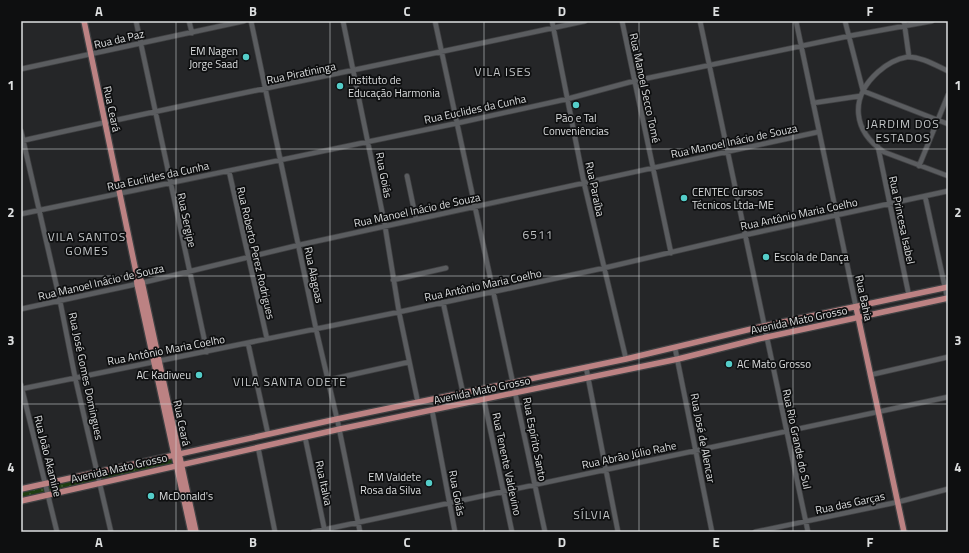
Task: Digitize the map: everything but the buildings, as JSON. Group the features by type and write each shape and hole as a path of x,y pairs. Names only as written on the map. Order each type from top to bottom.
{"main road":[{"name":"Rua Ceará","path":"84,21 191,532"},
{"name":"Avenida Mato Grosso","path":"21,489 337,419 626,359 764,326 947,288"},
{"name":"Avenida Mato Grosso","path":"21,501 201,459 678,359 766,337 948,299"},
{"name":"Rua Bahia","path":"856,307 877,412 904,532"},
{"path":"424,402 430,411"},
{"path":"414,414 418,403"},
{"path":"300,427 305,437"},
{"path":"201,459 201,453 207,448"},
{"name":"Rua Ceará","path":"178,465 196,532"}],"street":[{"name":"Rua Sergipe","path":"136,21 207,352"},
{"path":"189,21 192,33"},
{"name":"Rua da Paz","path":"21,69 244,21"},
{"name":"Rua Alagoas","path":"251,21 316,329 340,429 360,532"},
{"name":"Rua Goiás","path":"343,21 385,226 393,280 418,403"},
{"name":"Rua Espírito Santo","path":"435,21 458,123 492,292 514,382 545,532"},
{"name":"Rua Paraíba","path":"552,21 584,183 626,359"},
{"name":"Rua Piratininga","path":"22,141 105,122 266,90 585,21"},
{"name":"Rua Manoel Secco Tomé","path":"622,21 671,253"},
{"name":"Rua Rio Grande do Sul","path":"700,21 808,532"},
{"name":"Rua Bahia","path":"796,21 818,132 856,307"},
{"path":"846,21 862,93"},
{"path":"904,21 909,57"},
{"name":"Rua Euclides da Cunha","path":"21,214 458,123 634,81 709,65 849,36 906,27 932,21"},
{"path":"948,71 909,57 887,64 874,76 862,93 858,105 860,121 867,136 878,147 918,166 948,176"},
{"path":"813,103 862,93 948,124"},
{"path":"918,166 948,95"},
{"name":"Rua José Gomes Domingues","path":"21,131 22,141 60,301 75,377 111,532"},
{"name":"Rua Manoel Inácio de Souza","path":"21,309 416,219 818,132"},
{"name":"Rua Princesa Isabel","path":"878,147 909,296"},
{"name":"Rua Roberto Perez Rodrigues","path":"229,171 267,339"},
{"path":"407,176 416,219"},
{"name":"Rua Antônio Maria Coelho","path":"21,388 156,363 399,312 671,253 745,234 948,191"},
{"path":"926,196 947,288 948,299"},
{"path":"393,280 446,268"},
{"path":"443,302 463,393"},
{"path":"248,343 268,434"},
{"name":"Rua José de Alencar","path":"676,348 712,532"},
{"path":"870,374 948,357"},
{"path":"328,380 409,362"},
{"path":"586,367 618,532"},
{"name":"Rua João Akamine","path":"21,388 46,483 57,532"},
{"name":"Rua Abrão Júlio Rahe","path":"313,532 325,531 358,522 449,502 948,397"},
{"name":"Rua Tenente Valdevino","path":"484,400 512,532"},
{"name":"Rua Goiás","path":"430,411 455,532"},
{"name":"Rua Italva","path":"305,437 325,531"},
{"path":"258,447 275,532"},
{"name":"Rua das Garças","path":"755,532 898,502 948,489"}],"green space":[{"path":"173,458 174,463 21,497 21,491"}],"place":[{"name":"EM Nagen Jorge Saad","path":"246,57"},
{"name":"Instituto de Educação Harmonia","path":"340,86"},
{"name":"Pão e Tal Conveniências","path":"576,105"},
{"name":"CENTEC Cursos Técnicos Ltda-ME","path":"684,198"},
{"name":"Escola de Dança","path":"766,257"},
{"name":"AC Mato Grosso","path":"729,364"},
{"name":"AC Kadiweu","path":"199,375"},
{"name":"EM Valdete Rosa da Silva","path":"429,483"},
{"name":"McDonald's","path":"151,496"}],"district":[{"name":"VILA ISES","path":"503,72"},
{"name":"JARDIM DOS ESTADOS","path":"903,131"},
{"name":"6511","path":"538,235"},
{"name":"VILA SANTOS GOMES","path":"87,244"},
{"name":"VILA SANTA ODETE","path":"290,382"},
{"name":"SÍLVIA","path":"592,515"}]}
